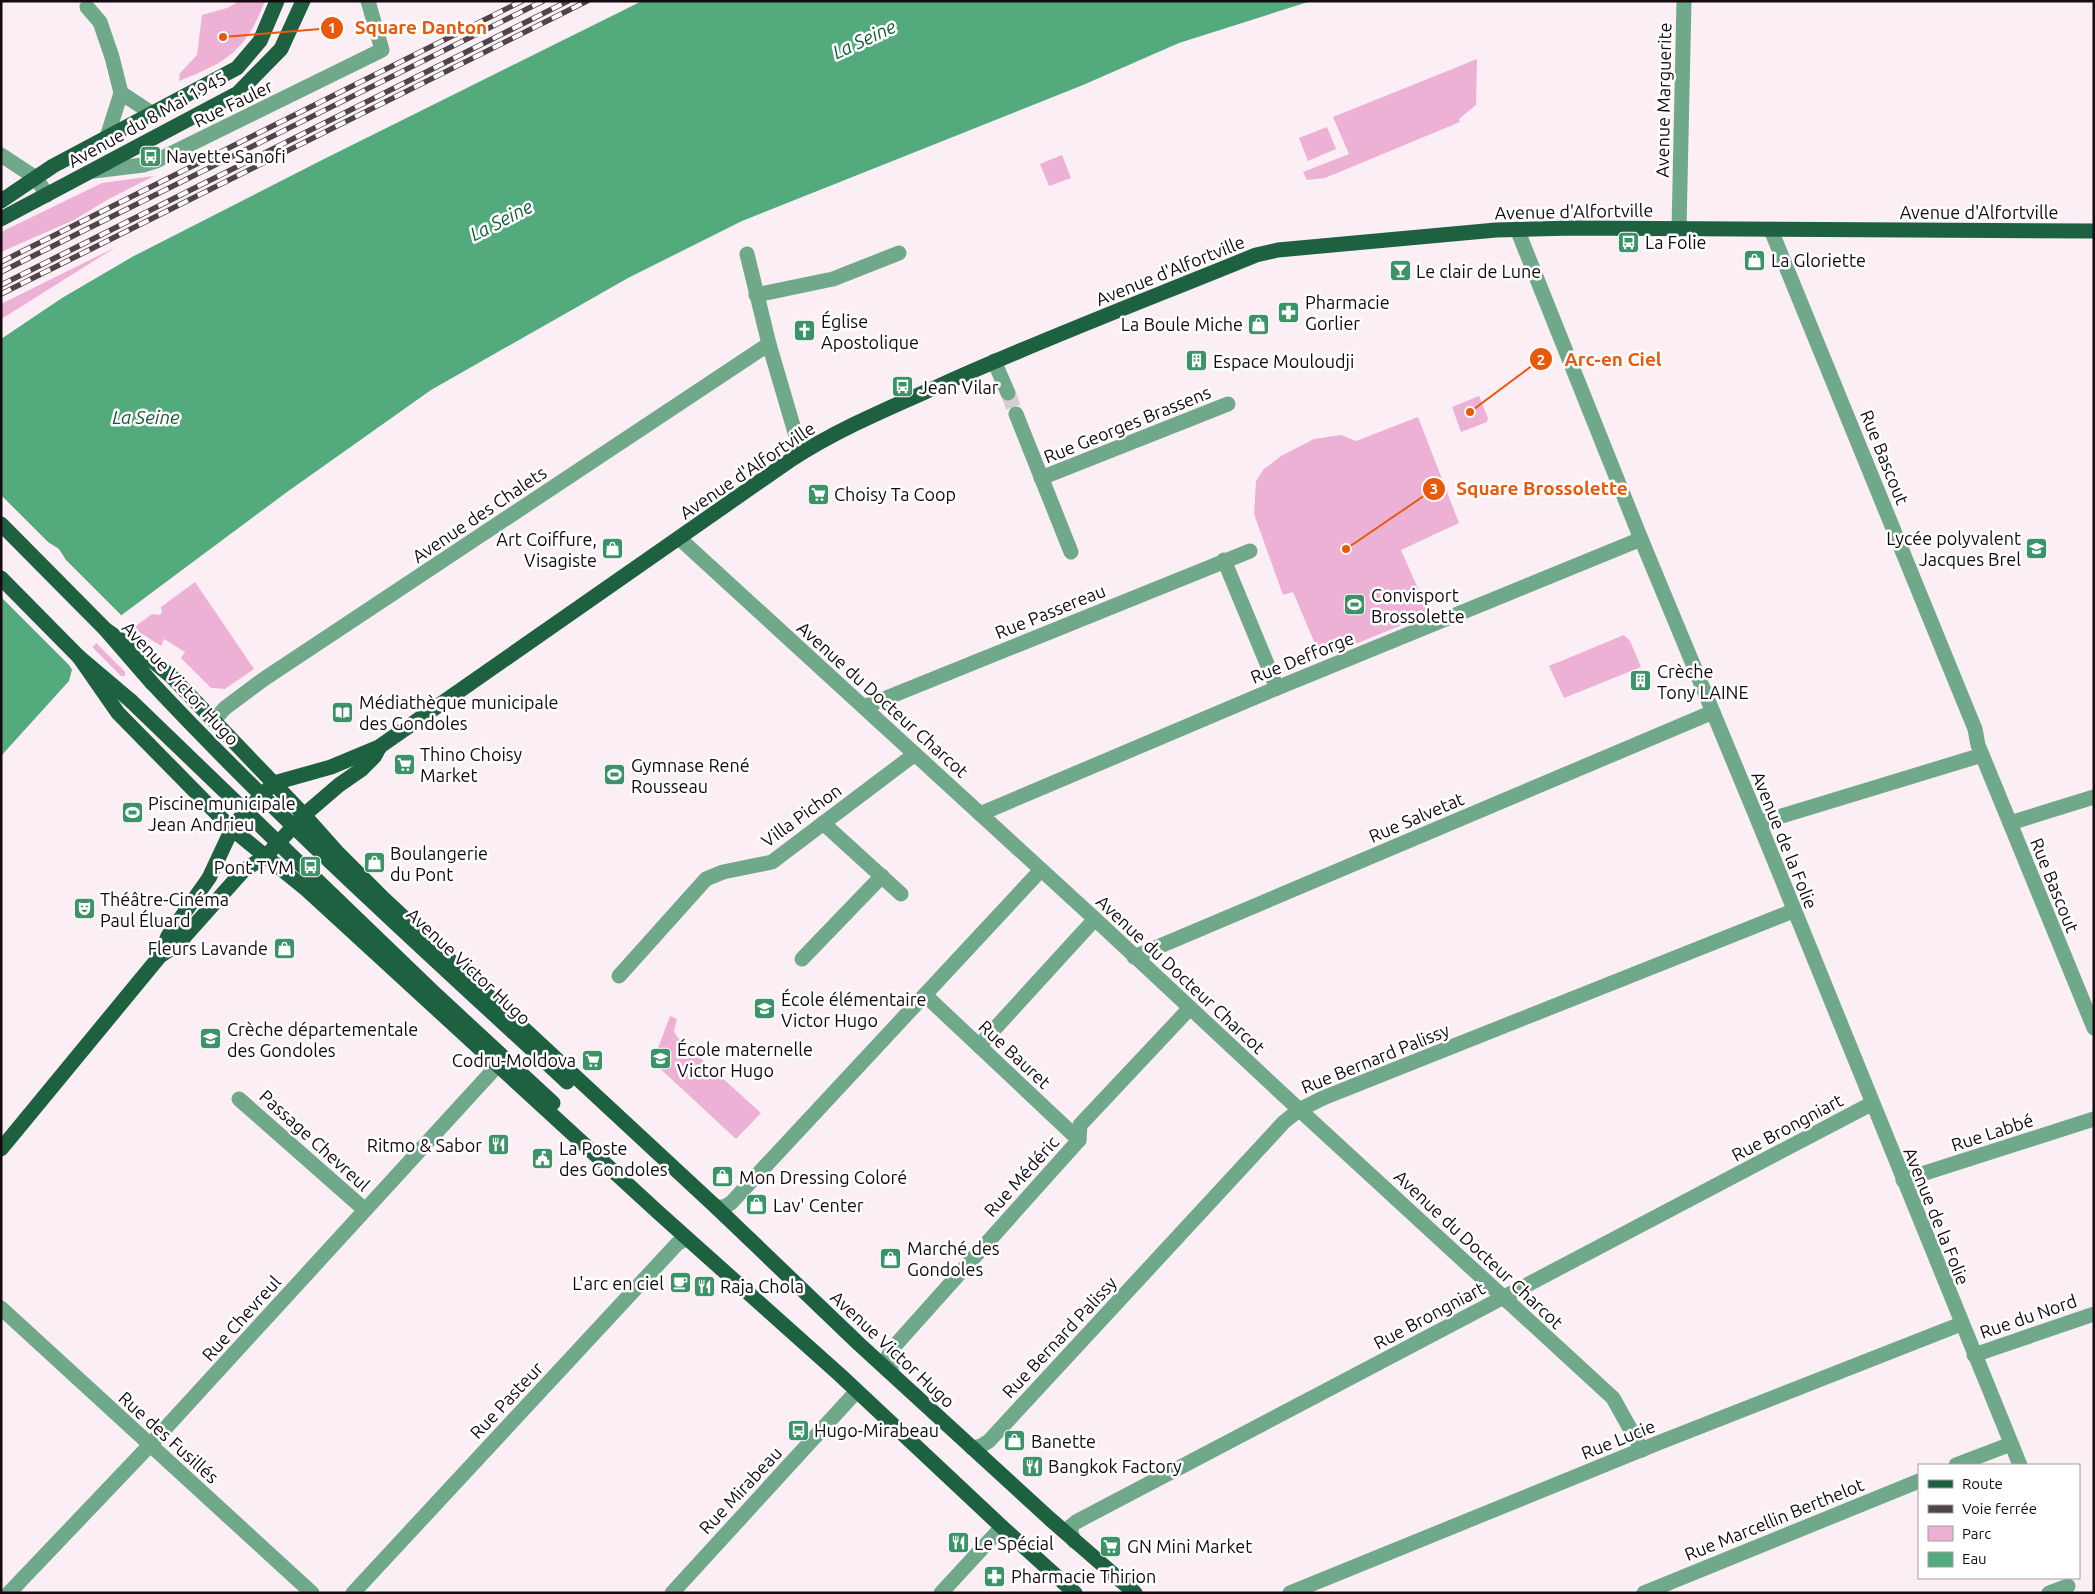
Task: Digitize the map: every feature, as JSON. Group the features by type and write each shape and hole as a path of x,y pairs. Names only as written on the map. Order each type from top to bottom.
{"main road":[{"name":"Avenue du 8 Mai 1945","path":"1,201 53,166 237,68 260,41 277,1"},
{"name":"Avenue du 8 Mai 1945","path":"1,219 94,171 238,92 281,49 303,1"},
{"name":"Avenue d'Alfortville","path":"160,956 168,936 209,878 232,829 243,814 274,783 331,767 380,746 801,453 876,413 994,361 1256,255 1278,250 1517,229 2094,231"},
{"path":"1,524 106,630"},
{"path":"1,578 79,657 131,701 418,978 553,1103 589,1147"},
{"name":"Avenue Victor Hugo","path":"106,630 164,670 384,899 552,1053 859,1344 1074,1541 1135,1593"},
{"name":"Avenue Victor Hugo","path":"106,630 165,697 266,800 567,1082 629,1127"},
{"path":"79,657 118,714 232,829 307,890 1075,1593"},
{"name":"Avenue d'Alfortville","path":"160,956 177,945 244,870 266,856 304,815 339,785 362,769 374,757 380,746"},
{"path":"1,1149 160,956"}],"street":[{"name":"Rue Fauler","path":"94,171 143,165 156,161 382,50 368,1"},
{"name":"Avenue Marguerite","path":"1679,229 1684,1"},
{"path":"87,7 100,22 112,57 120,93 107,137"},
{"path":"120,93 153,114"},
{"path":"1,155 36,178 47,195"},
{"name":"Avenue de la Folie","path":"1517,229 1641,539 1759,823 1902,1180 2020,1464"},
{"name":"Rue Bascout","path":"1771,230 1975,729 1976,740 1982,755 2093,1022"},
{"path":"756,295 833,279 899,253"},
{"path":"747,254 769,344 801,453"},
{"name":"Avenue des Chalets","path":"214,720 225,708 264,679 769,344"},
{"path":"994,361 1008,393"},
{"name":"Rue Georges Brassens","path":"1041,478 1228,404"},
{"path":"1016,414 1071,552"},
{"name":"Avenue du Docteur Charcot","path":"679,538 864,706 1613,1398 1642,1450"},
{"name":"Rue Defforge","path":"980,814 1276,688 1641,539"},
{"name":"Rue Passereau","path":"864,706 1250,550"},
{"path":"1224,560 1276,688"},
{"name":"Rue Salvetat","path":"1134,957 1713,712"},
{"name":"Villa Pichon","path":"619,976 706,879 724,872 772,862 916,754"},
{"path":"1759,823 1982,755"},
{"path":"2010,823 2094,797"},
{"path":"823,823 901,894"},
{"path":"716,1207 724,1207 731,1203 1041,870"},
{"path":"802,959 882,876"},
{"name":"Rue Bernard Palissy","path":"972,1448 981,1446 989,1441 1278,1129 1300,1110 1323,1098 1794,911"},
{"path":"979,1046 1095,919"},
{"name":"Rue Bauret","path":"925,995 1079,1140"},
{"name":"Rue Médéric","path":"892,1373 888,1356 891,1350 1079,1140 1080,1125 1190,1008"},
{"name":"Rue Chevreul","path":"9,1593 150,1445 498,1065"},
{"name":"Passage Chevreul","path":"240,1099 365,1210"},
{"name":"Rue Brongniart","path":"1074,1541 1071,1526 1076,1522 1872,1104"},
{"name":"Rue Labbé","path":"1902,1180 2094,1119"},
{"name":"Rue Pasteur","path":"353,1593 676,1244 683,1240 689,1240"},
{"name":"Rue des Fusillés","path":"1,1308 312,1593"},
{"name":"Rue du Nord","path":"1974,1355 2094,1314"},
{"name":"Rue Lucie","path":"1290,1593 1642,1450 1961,1324"},
{"name":"Rue Mirabeau","path":"672,1593 856,1392"},
{"path":"1959,1464 2011,1444"},
{"name":"Rue Marcellin Berthelot","path":"1644,1593 1918,1481"},
{"path":"941,1593 1002,1527"},
{"path":"2049,1593 2068,1585"}],"green space":[{"path":"240,1 265,1 258,18 242,43 222,61 179,81 180,73 197,55 202,15 227,8"},
{"path":"1477,59 1476,105 1459,119 1460,122 1325,178 1307,180 1303,172 1349,154 1333,117"},
{"path":"1327,127 1336,149 1308,161 1299,138"},
{"path":"1062,155 1071,178 1049,186 1040,164"},
{"path":"154,176 107,200 74,220 1,252 1,232 102,183"},
{"path":"116,247 3,318 1,319 1,304"},
{"path":"1479,396 1488,418 1487,422 1461,432 1452,407"},
{"path":"1418,417 1459,523 1401,550 1429,614 1321,658 1293,592 1283,595 1254,514 1256,481 1264,469 1281,456 1314,439 1341,435 1356,441"},
{"path":"1,547 125,672 125,676 121,676 1,555"},
{"path":"195,582 254,669 225,689 211,688 181,658 185,652 164,639 161,646 133,628 152,614 160,615 162,612 161,607"},
{"path":"1624,635 1630,641 1641,667 1564,698 1549,666"},
{"path":"670,1016 677,1019 674,1031 677,1037 761,1113 736,1139 653,1062"}],"water":[{"name":"La Seine","path":"642,1 1311,1 1179,43 1083,85 742,221 628,278 431,390 287,492 119,617 74,662 69,681 1,756 1,339 62,298 132,257"}],"pier":[{"path":"1,495 48,542 59,549 66,560 123,617 76,663 74,673 69,665 1,597"}],"tunnel":[{"path":"1008,393 1016,414"}],"railway":[{"path":"1,262 522,1"},
{"path":"1,272 543,1"},
{"path":"1,285 568,1"},
{"path":"1,294 587,1"}],"place":[{"name":"Square Danton","path":"223,37"},
{"name":"Navette Sanofi","path":"150,156"},
{"name":"La Folie","path":"1629,242"},
{"name":"La Gloriette","path":"1755,260"},
{"name":"Le clair de Lune","path":"1400,271"},
{"name":"Pharmacie Gorlier","path":"1289,312"},
{"name":"La Boule Miche","path":"1259,324"},
{"name":"Église Apostolique","path":"805,331"},
{"name":"Espace Mouloudji","path":"1197,361"},
{"name":"Jean Vilar","path":"903,387"},
{"name":"Arc-en Ciel","path":"1470,412"},
{"name":"Choisy Ta Coop","path":"818,494"},
{"name":"Lycée polyvalent Jacques Brel","path":"2037,548"},
{"name":"Art Coiffure, Visagiste","path":"613,549"},
{"name":"Square Brossolette","path":"1346,549"},
{"name":"Convisport Brossolette","path":"1355,605"},
{"name":"Crèche Tony LAINE","path":"1641,681"},
{"name":"Médiathèque municipale des Gondoles","path":"343,712"},
{"name":"Thino Choisy Market","path":"404,764"},
{"name":"Gymnase René Rousseau","path":"615,775"},
{"name":"Piscine municipale Jean Andrieu","path":"132,813"},
{"name":"Boulangerie du Pont","path":"374,863"},
{"name":"Pont TVM","path":"310,867"},
{"name":"Théâtre-Cinéma Paul Éluard","path":"84,909"},
{"name":"Fleurs Lavande","path":"284,948"},
{"name":"École élémentaire Victor Hugo","path":"765,1009"},
{"name":"Crèche départementale des Gondoles","path":"211,1039"},
{"name":"École maternelle Victor Hugo","path":"661,1059"},
{"name":"Codru-Moldova","path":"592,1060"},
{"name":"Ritmo & Sabor","path":"498,1145"},
{"name":"La Poste des Gondoles","path":"543,1158"},
{"name":"Mon Dressing Coloré","path":"723,1177"},
{"name":"Lav' Center","path":"757,1205"},
{"name":"Marché des Gondoles","path":"891,1258"},
{"name":"L'arc en ciel","path":"680,1283"},
{"name":"Raja Chola","path":"704,1286"},
{"name":"Hugo-Mirabeau","path":"798,1430"},
{"name":"Banette","path":"1015,1441"},
{"name":"Bangkok Factory","path":"1032,1466"},
{"name":"Le Spécial","path":"958,1543"},
{"name":"GN Mini Market","path":"1111,1546"},
{"name":"Pharmacie Thirion","path":"995,1576"}]}
